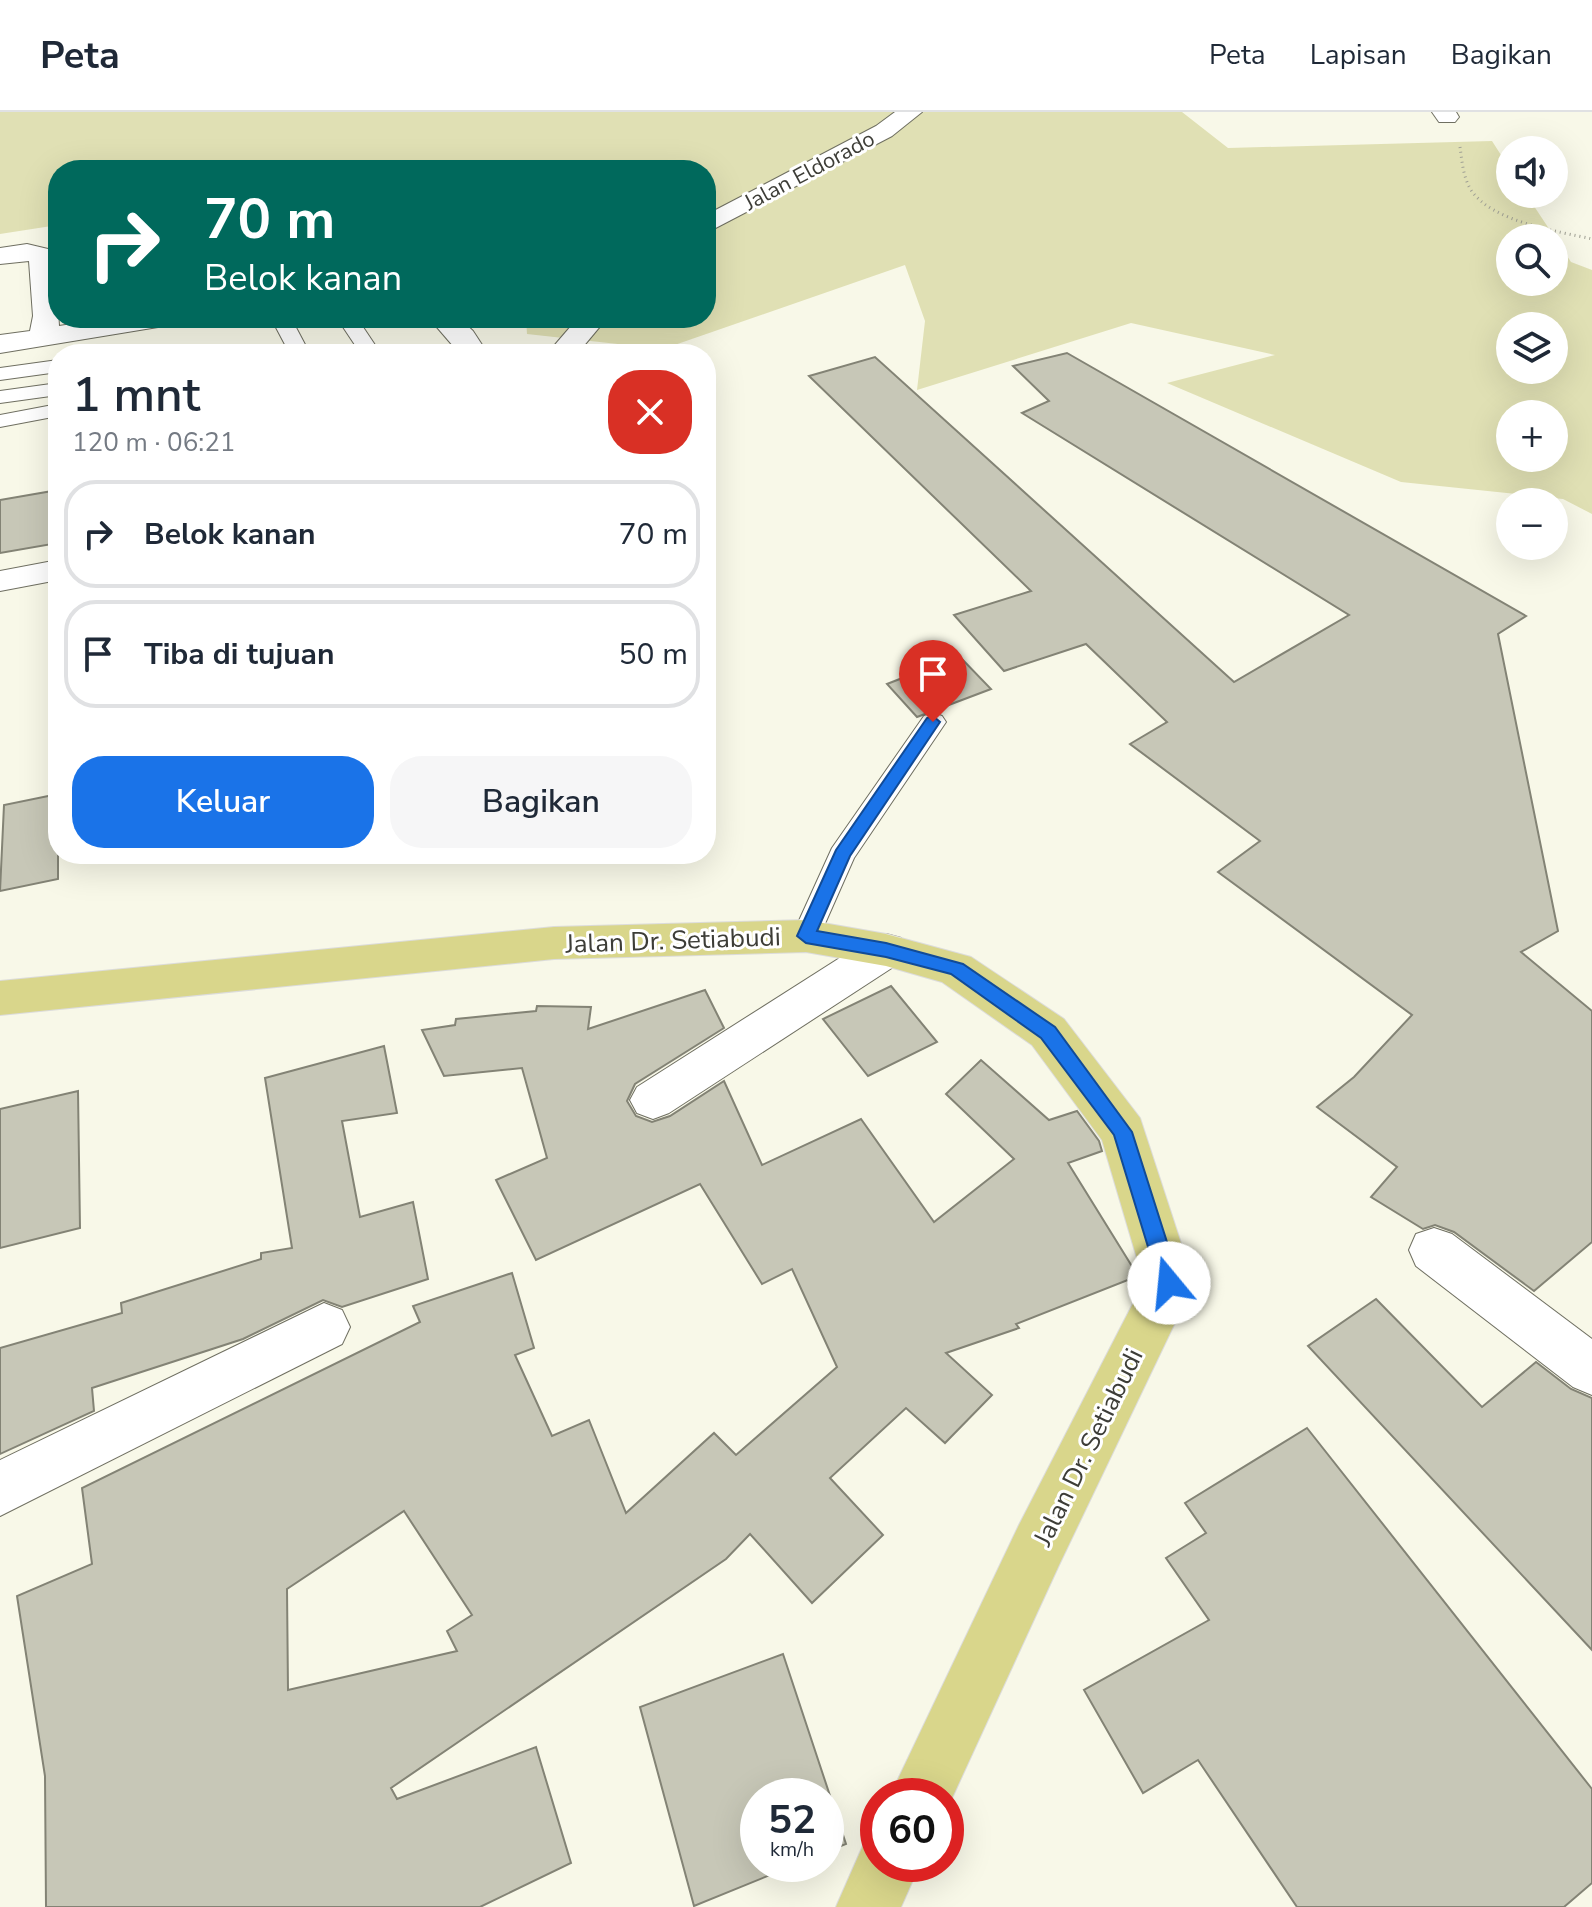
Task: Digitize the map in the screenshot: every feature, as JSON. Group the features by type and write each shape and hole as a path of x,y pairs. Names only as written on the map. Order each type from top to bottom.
{"main road":[{"name":"Jalan Dr. Setiabudi","path":"0,998 554,943 806,936 886,950 956,969 1048,1032 1123,1132 1169,1283 1039,1545 929,1778"},
{"path":"868,1907 880,1882"}],"street":[{"name":"Jalan Eldorado","path":"716,220 884,131 910,112"},
{"path":"0,256 31,252 39,255 47,316 43,338"},
{"path":"0,344 104,328"},
{"path":"454,328 468,344"},
{"path":"570,344 584,328"},
{"path":"0,581 48,572"},
{"path":"653,1100 886,950"},
{"path":"1434,1250 1592,1370"},
{"path":"0,1489 324,1327"}],"lane":[{"path":"0,374 48,367"},
{"path":"0,397 48,390"},
{"path":"0,421 48,412"},
{"path":"806,936 842,855 933,722"}],"path":[{"path":"1446,115 1459,140 1464,175 1474,194 1505,214 1541,228 1592,239"}],"green space":[{"path":"0,112 1182,112 1228,148 1492,141 1496,147 1496,208 1535,208 1546,224 1496,224 1496,296 1568,296 1568,257 1571,262 1592,270 1592,514 1568,502 1568,488 1496,488 1496,492 1401,482 1167,383 1275,355 1131,323 917,390 925,321 905,265 677,344 618,344 527,334 527,328 716,328 716,160 48,160 48,227 0,234"}],"building":[{"path":"1067,353 1526,616 1498,634 1558,931 1521,952 1592,1011 1592,1242 1534,1291 1454,1232 1435,1225 1423,1229 1371,1197 1397,1167 1317,1107 1354,1077 1412,1015 1218,872 1260,841 1130,744 1167,722 1086,644 1004,671 954,615 1031,591 809,376 875,357 1234,682 1349,615 1022,413 1049,401 1013,366"},
{"path":"48,492 48,545 0,553 0,500"},
{"path":"959,656 991,689 917,717 887,684"},
{"path":"48,796 48,864 58,864 58,879 0,891 4,805"},
{"path":"891,986 937,1042 868,1076 823,1019"},
{"path":"705,990 724,1028 635,1084 627,1101 636,1116 652,1122 670,1116 724,1081 762,1165 861,1119 934,1222 1014,1159 946,1094 981,1060 1049,1120 1077,1111 1099,1141 1102,1151 1068,1163 1138,1276 1016,1324 1019,1328 946,1353 992,1395 945,1443 906,1408 830,1478 883,1535 812,1603 750,1534 726,1559 391,1788 397,1799 536,1747 571,1863 480,1907 46,1907 45,1776 17,1596 92,1564 82,1488 420,1322 413,1306 512,1273 534,1348 515,1355 552,1436 589,1420 626,1513 714,1433 736,1455 837,1367 792,1269 762,1284 700,1184 536,1260 496,1180 547,1158 522,1068 444,1076 422,1030 455,1025 456,1019 536,1011 537,1006 591,1007 588,1029","holes":["404,1511 472,1615 447,1631 457,1651 288,1690 287,1589"]},
{"path":"384,1046 397,1113 342,1121 360,1217 413,1202 428,1279 342,1307 323,1300 243,1339 92,1388 94,1411 0,1454 0,1348 122,1313 121,1303 261,1259 261,1253 292,1248 265,1078"},
{"path":"78,1091 80,1228 0,1248 0,1109"},
{"path":"1376,1299 1482,1407 1536,1362 1571,1389 1592,1398 1592,1650 1308,1346"},
{"path":"1307,1428 1592,1789 1592,1883 1564,1907 1297,1907 1198,1760 1143,1793 1084,1690 1209,1620 1166,1558 1206,1533 1185,1503"},
{"path":"783,1654 824,1778 740,1778 740,1882 753,1882 694,1906 640,1707"}],"route":[{"path":"933,722 842,855 806,936 886,950 956,969 1048,1032 1123,1132 1169,1283"}]}
